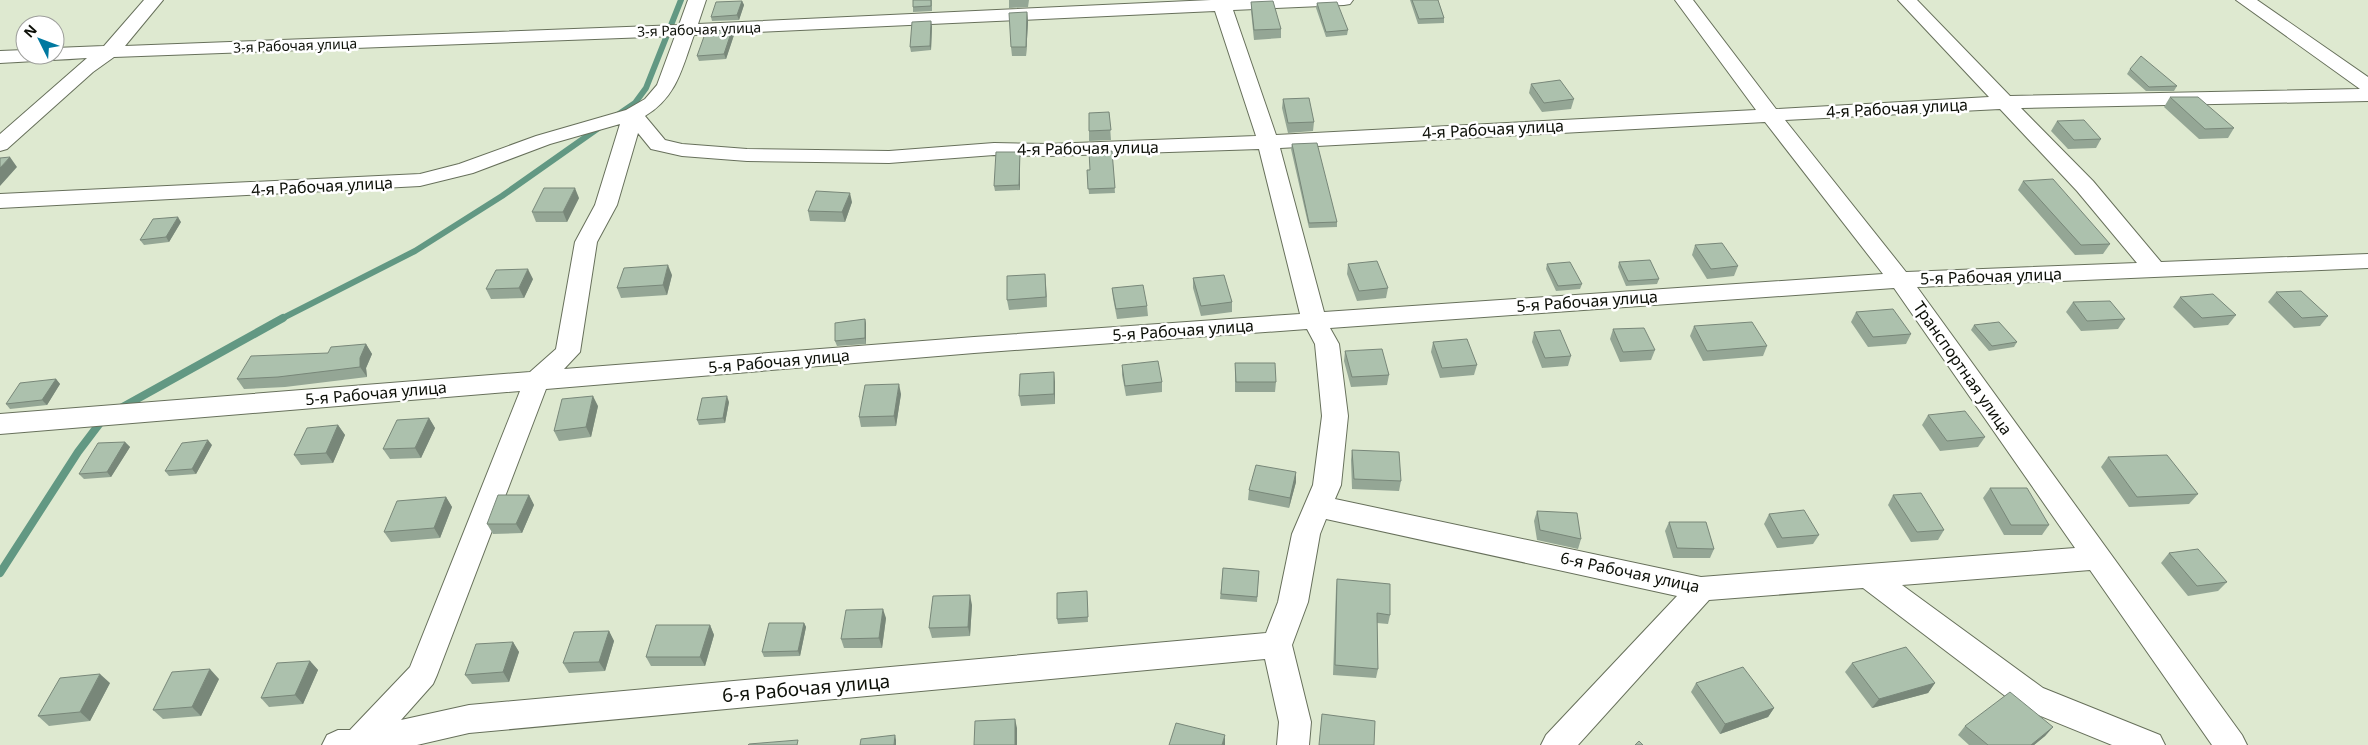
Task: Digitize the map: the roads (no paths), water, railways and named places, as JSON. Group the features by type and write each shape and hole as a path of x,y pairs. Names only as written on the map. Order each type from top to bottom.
{"street":[{"path":"0,145 86,68 109,52 154,0"},
{"name":"4-я Рабочая улица","path":"0,201 420,180 466,169 543,140 633,114 652,103 666,86 698,0"},
{"name":"3-я Рабочая улица","path":"65,54 686,30 1221,3 1344,0"},
{"name":"Транспортная улица","path":"1684,0 1770,115 1900,280 2231,745"},
{"path":"1907,0 2007,102 2085,186 2156,270"},
{"path":"2245,0 2368,86"},
{"path":"1221,3 1268,142 1314,320 1327,344 1335,416 1327,485 1306,534 1293,602 1277,645 1295,722 1294,745"},
{"path":"0,57 15,56"},
{"name":"4-я Рабочая улица","path":"633,114 658,145 682,150 747,155 889,157 994,150 1049,150 1268,142 2007,102 2368,95"},
{"path":"351,744 422,675 537,380 568,352 586,242 606,205 633,114"},
{"name":"5-я Рабочая улица","path":"0,424 1314,320 1900,280 2368,261"},
{"name":"6-я Рабочая улица","path":"1318,506 1701,589 2097,558"},
{"path":"1868,576 2032,698 2149,745"},
{"path":"1557,745 1701,589"},
{"name":"6-я Рабочая улица","path":"351,744 469,719 1277,645"}],"waterway":[{"path":"616,116 635,103 646,88 681,0"},
{"path":"281,319 415,251 502,196 600,127"},
{"path":"119,409 283,318"},
{"path":"0,573 78,452 103,419"}]}
